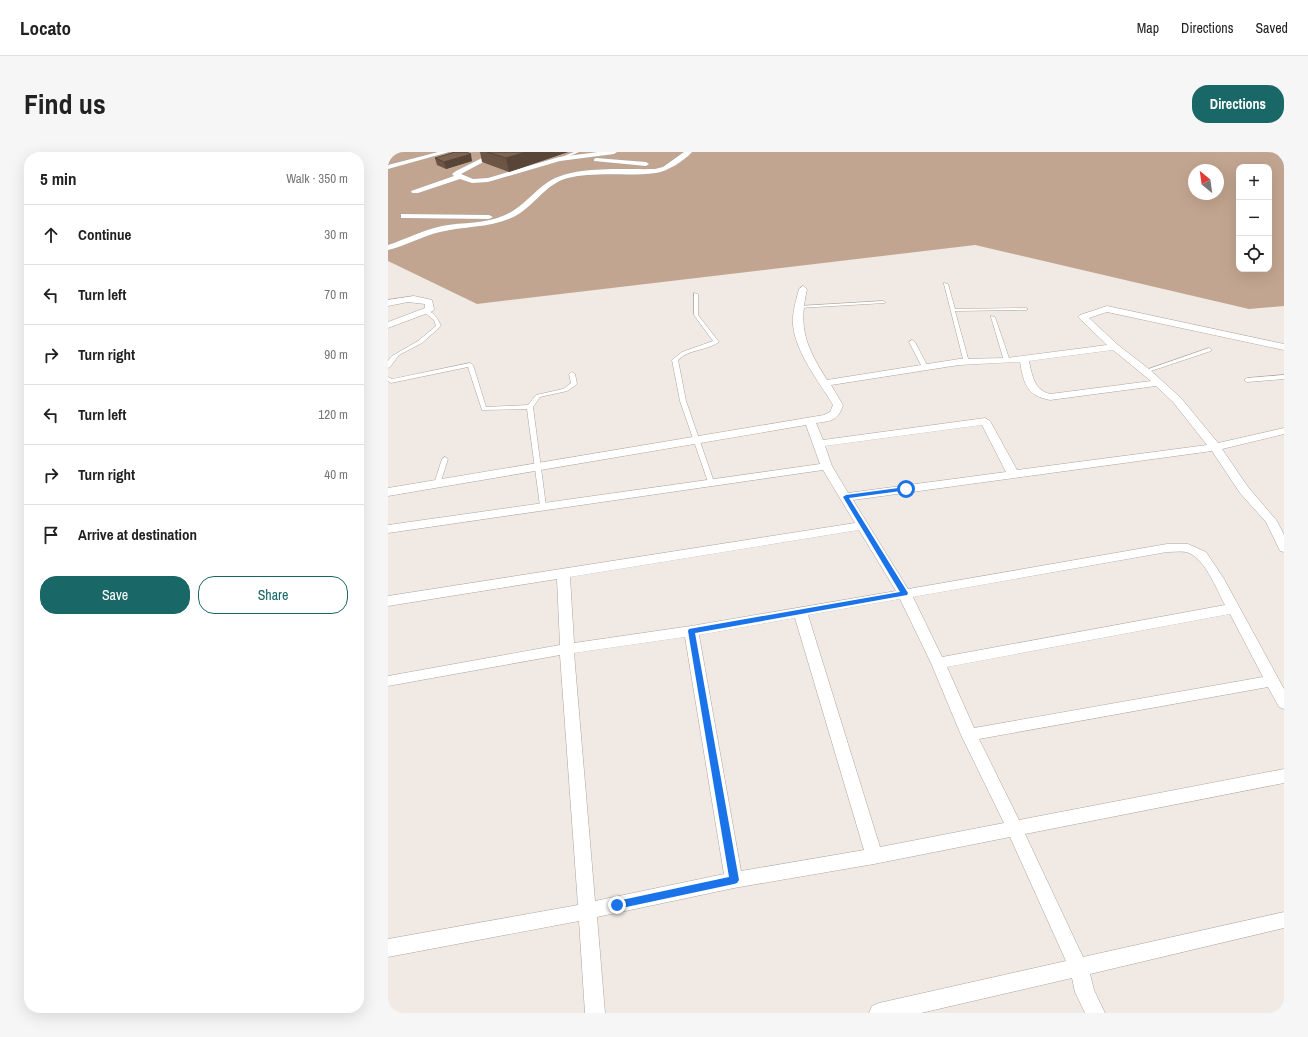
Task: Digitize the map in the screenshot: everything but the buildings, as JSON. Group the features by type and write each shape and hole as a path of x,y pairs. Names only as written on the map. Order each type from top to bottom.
{"street":[{"path":"388,167 446,152"},
{"path":"499,152 457,172 456,174 472,181 488,180 559,159 614,152"},
{"path":"388,248 432,231 488,223 509,217 551,184 562,178 577,175 656,171 689,152"},
{"path":"559,159 565,161 589,159 667,166"},
{"path":"415,191 461,176"},
{"path":"404,216 509,217"},
{"path":"388,492 827,418 835,414 838,405 805,348 798,326 799,307 803,289"},
{"path":"388,303 403,299 421,299 429,302 430,309 388,325"},
{"path":"1284,347 1107,309 1083,317 1146,371 1177,400 1215,447 1244,490 1271,521 1284,548"},
{"path":"825,383 925,367 966,362 1007,362 1115,346"},
{"path":"1024,360 1032,389 1042,396 1050,397 1158,382"},
{"path":"819,444 985,421 1013,474"},
{"path":"810,422 826,466 904,593 938,663 969,735 1015,829 1079,968 1085,992 1095,1013"},
{"path":"846,497 1215,447 1284,431"},
{"path":"388,529 826,466"},
{"path":"1271,521 1284,521"},
{"path":"388,601 862,526"},
{"path":"388,681 567,649 691,631 1167,548 1188,548 1202,555 1218,579 1232,608 1284,703"},
{"path":"563,574 567,649 595,1013"},
{"path":"938,663 1232,608"},
{"path":"800,612 874,856"},
{"path":"691,631 734,880"},
{"path":"969,735 1271,681"},
{"path":"388,948 588,911 734,880 874,856 1284,776"},
{"path":"879,1013 1284,920"}],"lane":[{"path":"492,156 506,152"},
{"path":"559,159 577,152"},
{"path":"946,284 966,362"},
{"path":"696,294 696,315 716,342 710,346 681,353 675,360 683,401 711,482"},
{"path":"799,307 883,302"},
{"path":"953,310 1026,309"},
{"path":"388,366 392,358 397,353 416,345 439,326 436,319 426,310"},
{"path":"993,317 1007,362"},
{"path":"912,342 925,367"},
{"path":"1146,371 1209,350"},
{"path":"388,379 391,381 470,365 484,409 530,406"},
{"path":"543,506 530,406 538,396 565,390 574,384 572,374"},
{"path":"1248,380 1284,377"},
{"path":"437,484 445,458"}],"shaded area":[{"path":"388,152 1284,152 1284,306 1249,309 975,245 477,304 388,261"}],"route":[{"path":"617,905 734,880 691,631 904,593 862,526 846,497 906,489"}]}
